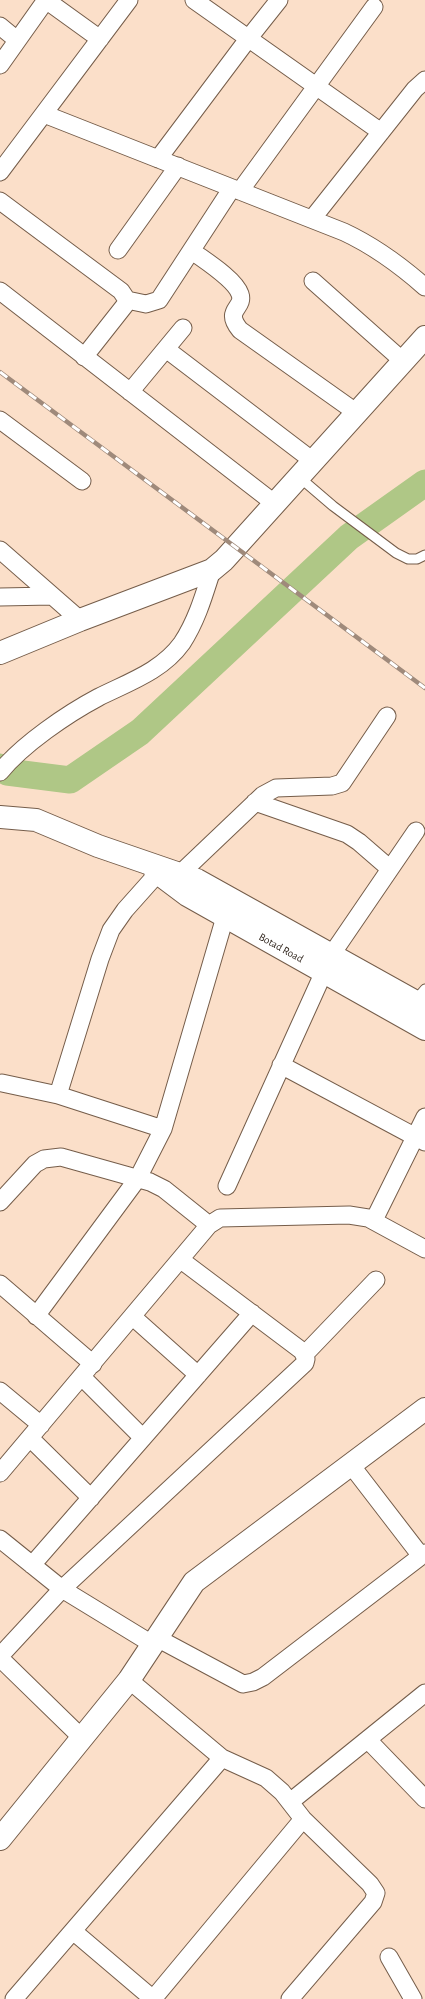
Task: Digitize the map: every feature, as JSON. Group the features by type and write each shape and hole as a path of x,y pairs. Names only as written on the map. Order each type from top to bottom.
{"street":[{"path":"0,64 46,0 100,39"},
{"path":"0,172 129,0"},
{"path":"194,0 381,132"},
{"path":"158,159 279,0"},
{"path":"0,201 121,291 127,300 146,304 159,300 236,190 316,86 374,7"},
{"path":"0,26 17,40"},
{"path":"312,219 415,89 425,80"},
{"path":"44,114 360,239 400,266 425,287"},
{"path":"118,250 178,166"},
{"path":"192,251 236,285 240,294 240,302 233,313 234,322 240,330 357,413"},
{"path":"313,281 404,362"},
{"path":"0,291 274,503"},
{"path":"84,357 125,305 127,300"},
{"path":"130,392 183,328"},
{"path":"0,653 80,620 212,570 224,560 425,337"},
{"path":"166,349 305,469"},
{"path":"0,420 82,481"},
{"path":"0,550 80,620"},
{"path":"0,772 11,759 62,720 99,698 150,673 169,658 182,643 196,619 212,570"},
{"path":"0,597 52,596"},
{"path":"181,873 263,795 276,788 332,786 342,783 387,716"},
{"path":"256,802 347,834 359,842 389,868"},
{"name":"Botad Road","path":"0,804 34,820 150,867 181,873 222,893 328,963"},
{"name":"Botad Road","path":"0,817 34,820"},
{"path":"226,1186 328,963 389,868 416,831"},
{"path":"58,1095 100,959 112,930 150,867"},
{"name":"Botad Road","path":"150,867 187,895 226,917 417,1004 425,1029"},
{"path":"36,1316 138,1178 163,1129 226,917"},
{"path":"281,1066 420,1140"},
{"path":"2,1083 58,1095 163,1129"},
{"path":"374,1220 420,1140 425,1117"},
{"path":"0,1202 35,1164 44,1159 62,1157 138,1178 164,1189 209,1225"},
{"path":"0,1474 209,1225 220,1218 349,1215 374,1220 425,1249"},
{"path":"181,1260 305,1354"},
{"path":"82,1738 0,1657 62,1589 305,1363 305,1354 376,1280"},
{"path":"0,1284 36,1316 88,1370 143,1438"},
{"path":"32,1565 252,1313"},
{"path":"133,1317 198,1375"},
{"path":"0,1392 41,1425"},
{"path":"0,1839 129,1680 194,1582 425,1409"},
{"path":"30,1438 91,1498"},
{"path":"4,1549 32,1565 62,1589 154,1641 243,1684 253,1682 263,1677 423,1555 351,1465"},
{"path":"129,1680 222,1758 266,1778 282,1792 303,1819 370,1884 376,1893 373,1902 290,1999"},
{"path":"290,1802 425,1693"},
{"path":"368,1740 425,1798"},
{"path":"14,1999 222,1758"},
{"path":"73,1932 153,1999 303,1819"},
{"path":"389,1957 413,1999"}],"lane":[{"path":"305,469 333,506 396,553 408,560 417,559 425,555"}],"waterway":[{"path":"0,767 7,772 70,780 140,732 349,537 425,483"}],"railway":[{"path":"0,372 425,688"}]}
